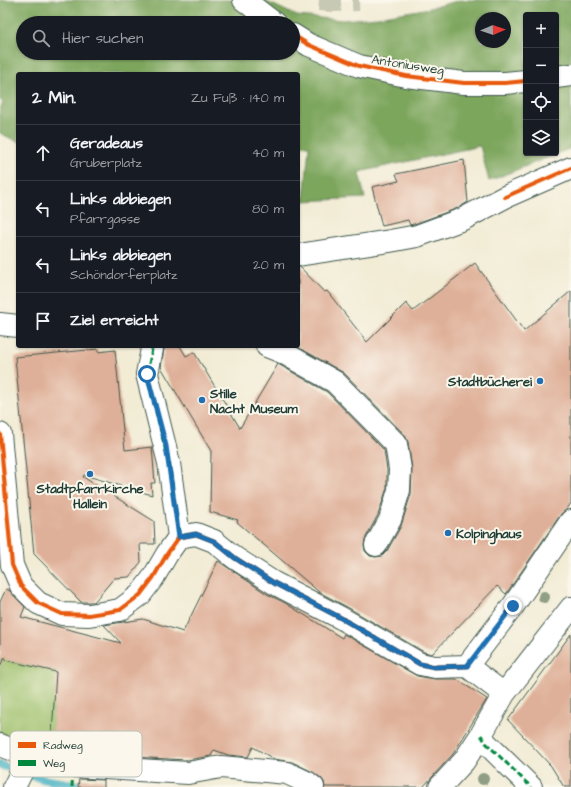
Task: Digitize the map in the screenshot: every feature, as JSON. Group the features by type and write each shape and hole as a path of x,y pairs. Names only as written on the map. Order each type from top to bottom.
{"street":[{"path":"244,0 265,16"},
{"name":"Antoniusweg","path":"300,39 309,45 359,66 406,76 464,83 505,84 523,81"},
{"path":"559,77 571,75"},
{"path":"300,255 417,236 462,219 505,197 571,168"},
{"path":"0,324 16,326"},
{"path":"272,348 282,352 335,382 396,444 400,469 399,490 390,520 376,545"},
{"path":"0,434 12,565 21,586 38,603 62,614 89,615 120,610 140,595 153,578 179,537 166,446 147,374 152,349"},
{"path":"467,666 513,606 571,521"},
{"path":"179,537 196,534 214,541 235,558 274,583 341,618 420,664 435,667 467,666 504,694"},
{"path":"440,787 464,761 481,735 504,694 571,608"},
{"path":"481,735 486,743 531,787"},
{"path":"0,745 10,751"},
{"path":"142,770 188,772 222,767 287,772 313,787"}],"green space":[{"path":"0,0 263,0 297,16 16,16 16,60 300,60 300,16 342,20 378,17 430,8 461,0 571,0 571,148 559,153 559,12 523,12 523,156 551,156 489,181 480,146 359,172 365,198 304,201 309,146 300,145 300,72 16,72 16,141 0,133 0,109 3,102 0,100"},
{"path":"0,656 5,657 5,660 57,672 53,731 10,731 10,737 0,732"}],"building":[{"path":"464,160 468,202 458,208 414,224 410,225 408,220 382,226 372,187 399,181 396,174"},
{"path":"475,263 524,331 571,291 571,503 561,514 506,594 497,586 432,654 424,652 319,592 237,522 238,520 210,512 211,451 161,367 164,349 181,348 186,356 194,352 240,428 278,364 327,392 384,450 387,470 387,488 378,515 365,539 364,545 365,551 370,556 382,556 387,551 401,526 411,494 412,469 408,442 405,435 344,373 300,348 300,267 324,292 327,291 367,342 406,303 413,311"},
{"name":"Stadtpfarrkirche Hallein","path":"98,349 98,352 115,350 125,450 152,447 155,483 151,483 152,495 84,475 83,477 154,521 155,544 140,544 141,562 129,577 114,578 94,602 81,602 34,554 15,357"},
{"path":"218,561 267,594 285,603 342,638 344,634 417,676 435,679 456,679 487,699 453,754 423,787 325,787 321,778 313,772 292,762 274,759 253,747 248,757 228,755 214,750 211,756 187,760 142,758 142,731 52,731 56,672 5,660 5,657 0,666 0,602 6,589 10,591 25,607 21,617 121,643 104,625 143,619 183,632"},
{"path":"571,634 571,787 564,787 551,766 508,720"},
{"path":"79,779 104,780 104,787 78,787"}],"waterway":[{"path":"0,765 10,768"},
{"path":"36,777 78,785"}],"tunnel":[{"path":"319,0 359,0"}],"marked path":[{"path":"152,349 147,374 169,463 179,537"},
{"path":"481,735 486,743 531,787"},
{"path":"72,777 72,787"}],"cycle path":[{"path":"300,39 309,45 359,66 406,76 464,83 523,81"},
{"path":"505,197 571,168"},
{"path":"0,434 12,565 21,586 38,603 62,614 89,615 120,610 140,595 153,578 179,537 196,534 214,541 235,558 274,583 341,618 420,664 435,667 467,666"}],"place":[{"name":"Stadtbücherei","path":"540,381"},
{"name":"Stille Nacht Museum","path":"202,400"},
{"name":"Stadtpfarrkirche Hallein","path":"90,474"},
{"name":"Kolpinghaus","path":"448,533"}],"route":[{"path":"147,374 166,446 178,519 179,537 196,534 214,541 235,558 274,583 341,618 420,664 435,667 467,666 513,606"}]}
